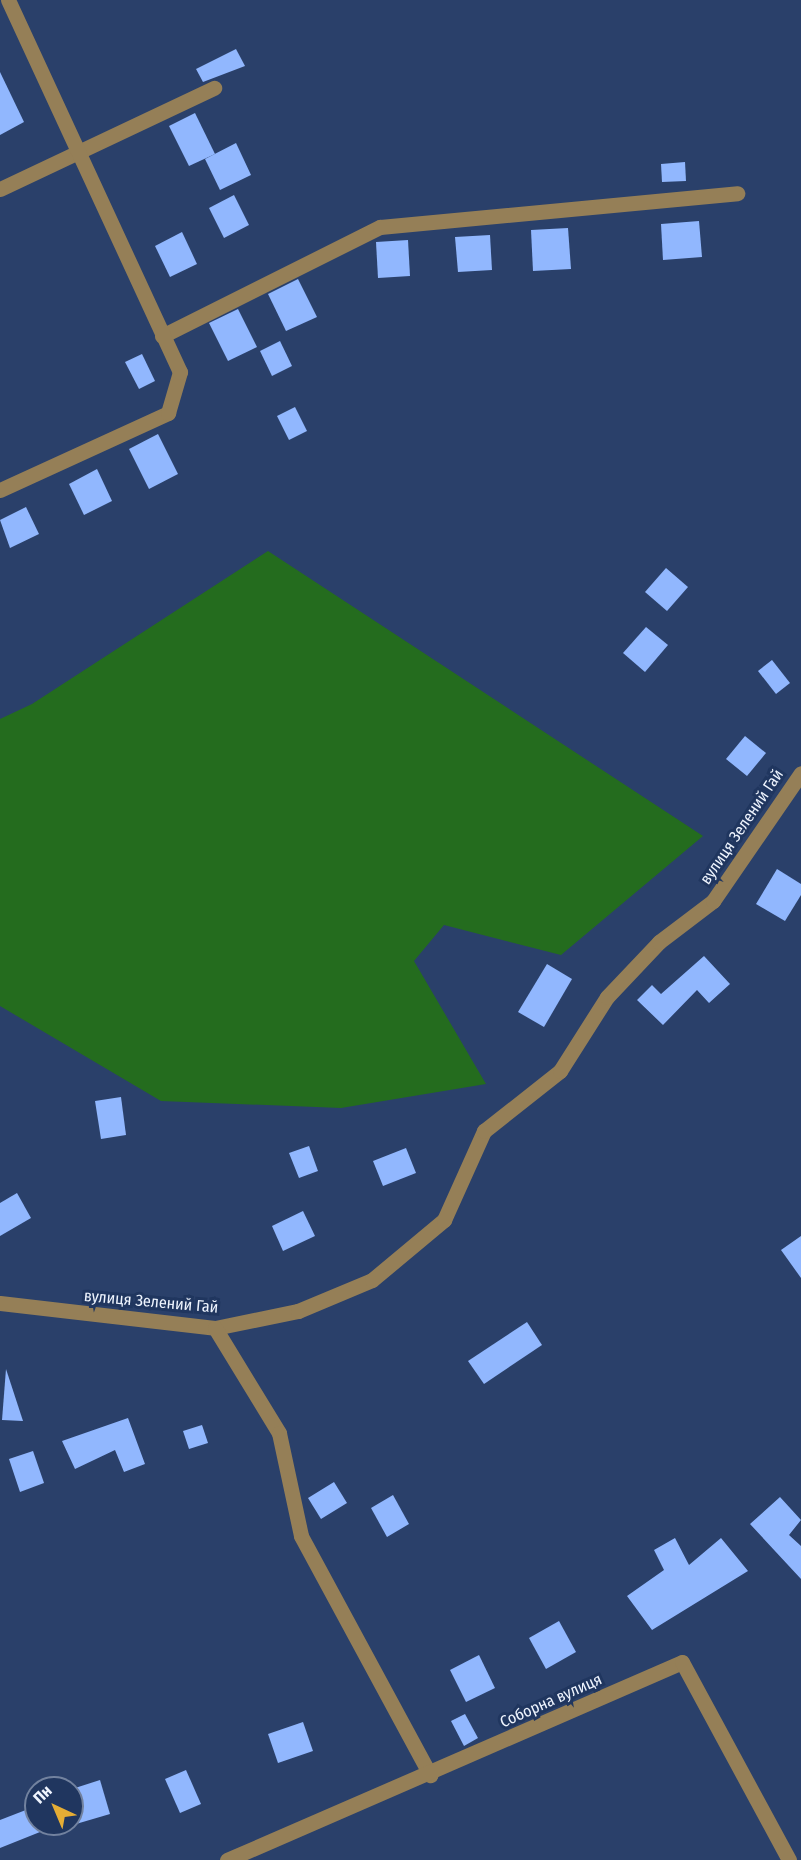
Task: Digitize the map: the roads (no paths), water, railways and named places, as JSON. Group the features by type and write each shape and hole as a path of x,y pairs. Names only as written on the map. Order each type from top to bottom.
{"street":[{"path":"0,490 168,413 180,372 162,336 82,151 8,0"},
{"path":"0,189 214,88"},
{"path":"162,336 380,227 736,193"},
{"name":"вулиця Зелений Гай","path":"0,1303 215,1328 298,1311 372,1280 444,1220 484,1131 560,1071 607,997 659,942 713,901 801,773"},
{"path":"215,1328 279,1433 301,1536 430,1775"},
{"name":"Соборна вулиця","path":"230,1860 430,1775 682,1662 789,1860"}]}
